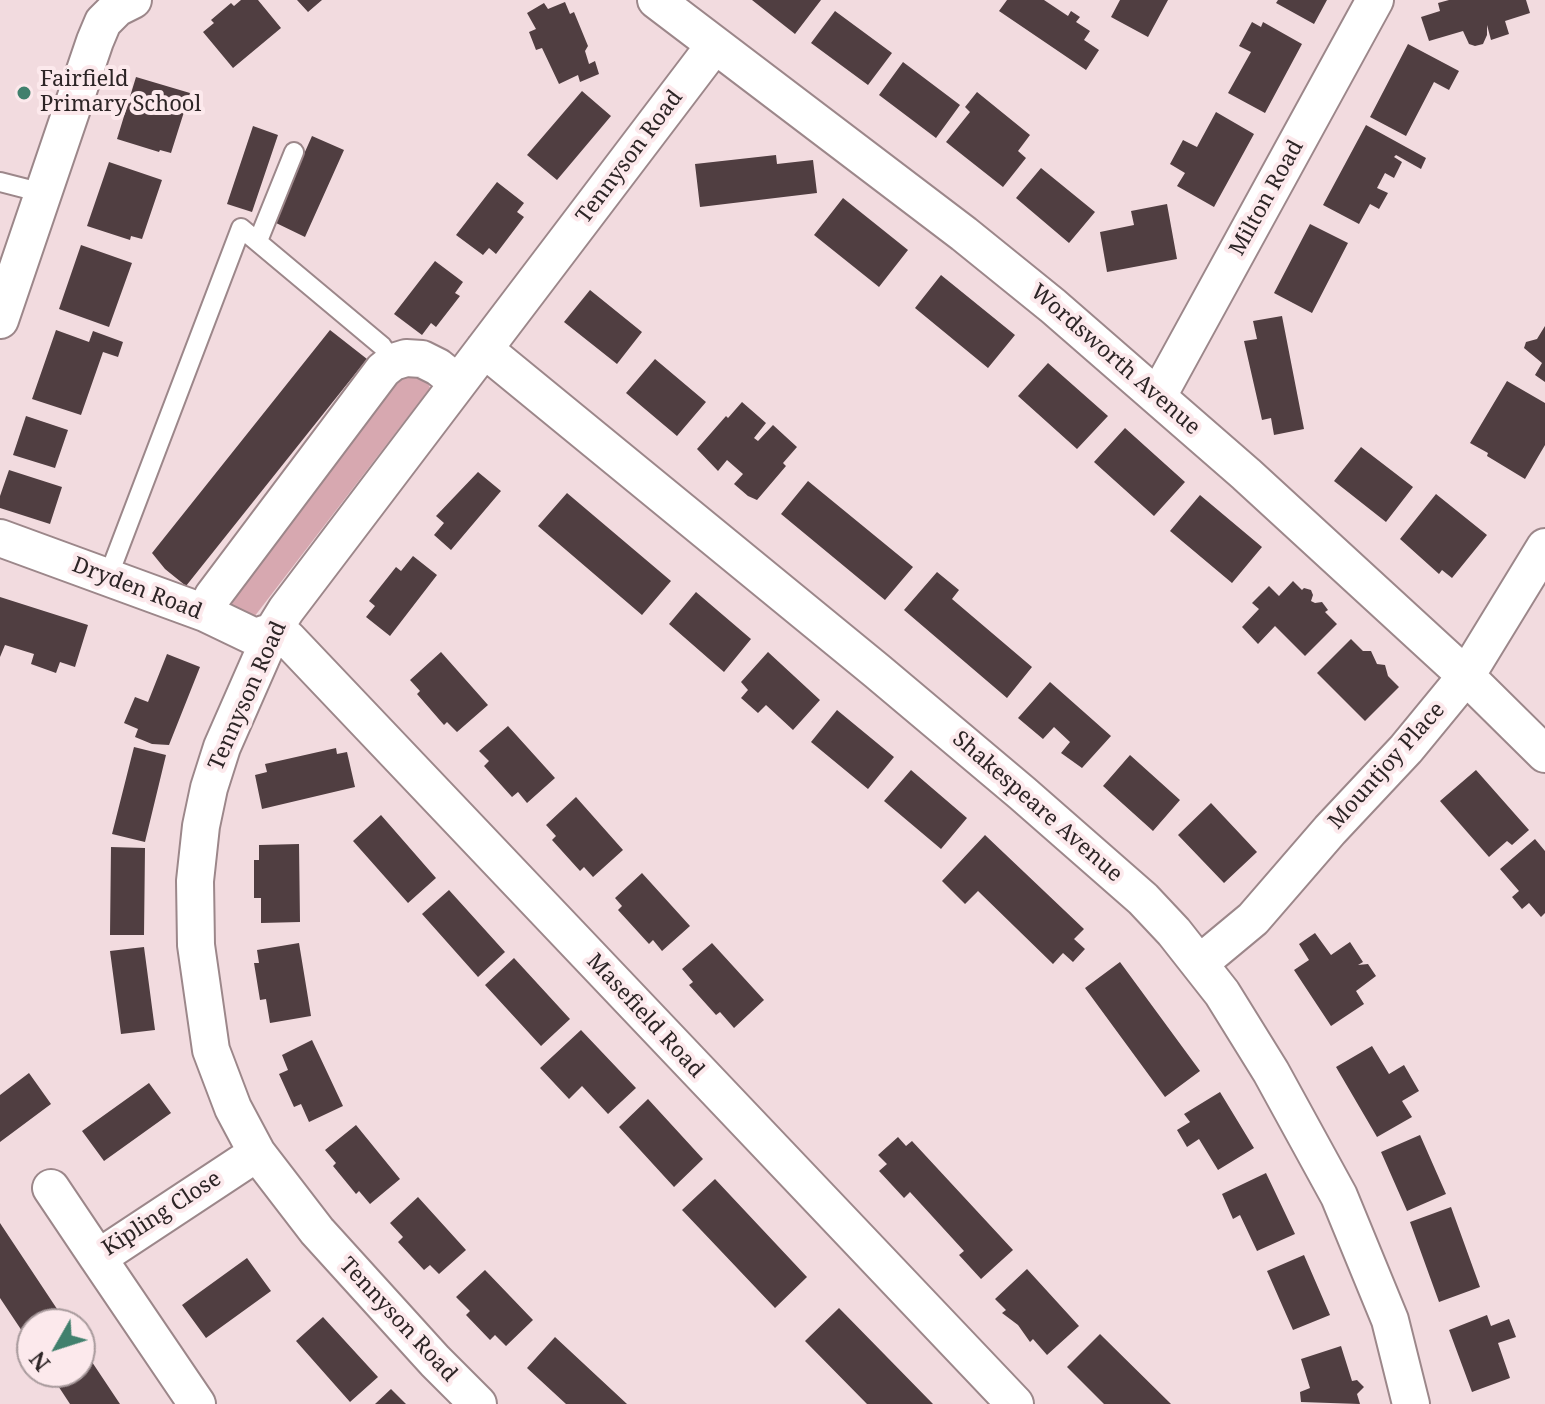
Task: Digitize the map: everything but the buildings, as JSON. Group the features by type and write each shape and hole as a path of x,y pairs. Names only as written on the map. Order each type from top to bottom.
{"street":[{"path":"0,320 103,22 117,8 133,0"},
{"name":"Wordsworth Avenue","path":"656,0 964,234 1158,396 1466,676 1545,754"},
{"name":"Milton Road","path":"1158,396 1375,0"},
{"name":"Tennyson Road","path":"478,1404 317,1231 257,1153 233,1108 211,1050 196,945 195,881 201,826 222,747 273,631 286,610 714,46"},
{"name":"Shakespeare Avenue","path":"484,349 1055,821 1143,899 1200,963 1271,1072 1339,1196 1390,1320 1411,1404"},
{"path":"205,613 222,583 383,370 393,362 406,358 422,359 458,383"},
{"name":"Dryden Road","path":"0,538 205,613 255,637 273,631"},
{"name":"Mountjoy Place","path":"1200,963 1253,919 1406,749 1466,676 1545,547"},
{"name":"Masefield Road","path":"273,631 288,639 1015,1404"},
{"name":"Kipling Close","path":"51,1188 98,1258 257,1153"},
{"path":"98,1258 197,1404"}],"lane":[{"path":"258,241 294,152"},
{"path":"0,182 43,193"},
{"path":"108,577 241,228 382,346 393,362"}],"shaded area":[{"path":"410,370 426,379 430,388 251,621 230,606 229,595 392,378"}],"place":[{"name":"Fairfield Primary School","path":"24,93"}]}
